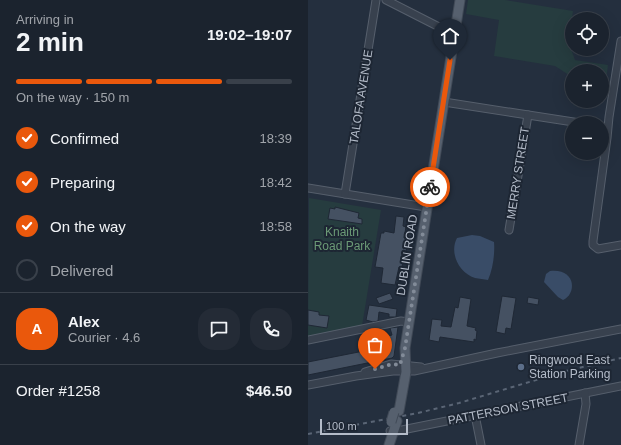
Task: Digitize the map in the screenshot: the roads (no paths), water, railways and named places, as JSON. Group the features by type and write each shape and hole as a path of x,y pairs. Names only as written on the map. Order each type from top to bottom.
{"main road":[{"name":"DUBLIN ROAD","path":"388,445 396,411 403,368 426,207 460,0"}],"street":[{"name":"TALOFA AVENUE","path":"345,194 376,0"},
{"path":"386,0 445,30 455,32"},
{"path":"607,116 621,41"},
{"path":"444,102 565,121"},
{"name":"MERRY STREET","path":"509,230 528,115"},
{"path":"604,160 593,245 598,248 621,244"},
{"path":"308,188 426,207"},
{"path":"308,340 401,321 409,322"},
{"path":"308,385 356,376 392,364 403,368 433,366 621,329"},
{"name":"PATTERSON STREET","path":"393,426 475,415 621,386"},
{"path":"579,445 586,404 585,393"},
{"path":"475,415 481,445"}],"water":[{"path":"472,235 480,236 494,242 493,261 488,280 475,278 469,275 464,272 457,262 454,250 457,238"},
{"path":"550,271 565,273 572,282 571,293 563,300 558,297 544,282 546,274"}],"railway":[{"path":"308,434 418,413 459,403 566,371 621,358"}],"place":[{"name":"Ringwood East Station Parking","path":"521,367"}],"park label":[{"name":"Knaith Road Park","path":"342,239"}]}
